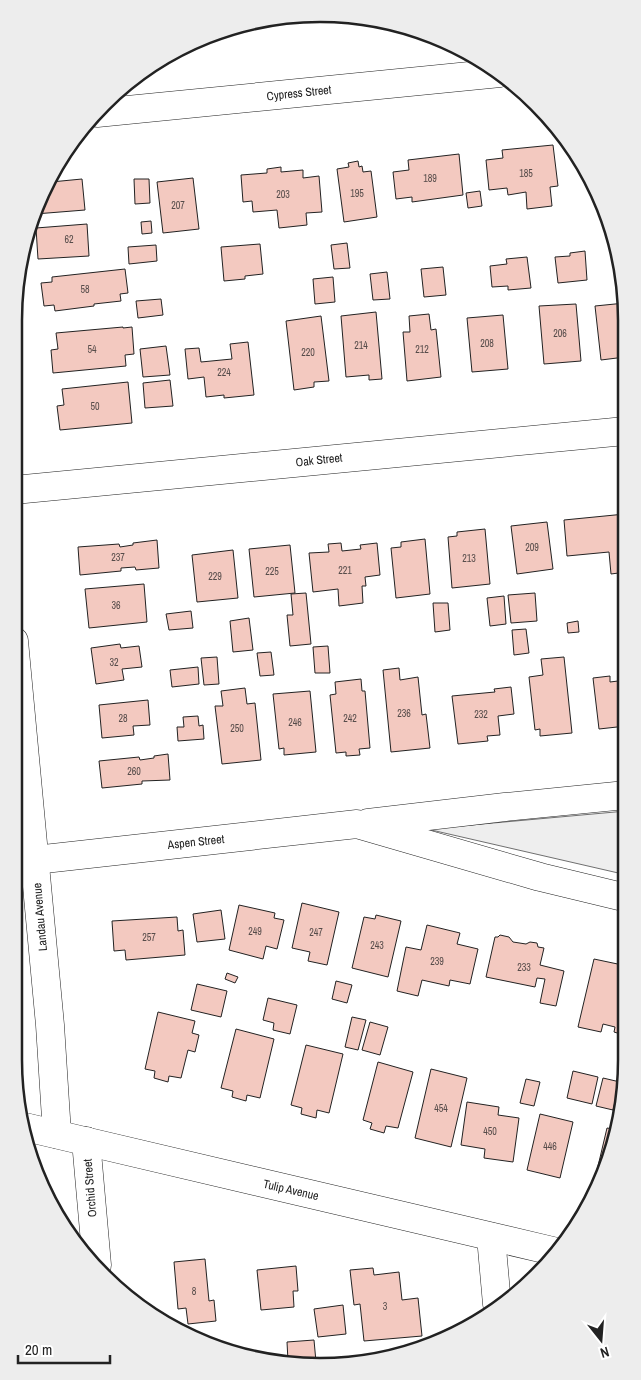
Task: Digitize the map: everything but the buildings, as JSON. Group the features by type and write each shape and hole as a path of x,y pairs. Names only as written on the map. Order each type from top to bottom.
{"street":[{"name":"Cypress Street","path":"108,112 488,74"},
{"name":"Oak Street","path":"23,489 618,431"},
{"name":"Landau Avenue","path":"23,735 50,1025 57,1134"},
{"name":"Aspen Street","path":"35,860 618,796"},
{"name":"Aspen Street","path":"357,824 540,877 618,896"},
{"name":"Tulip Avenue","path":"31,1128 550,1250"},
{"name":"Orchid Street","path":"86,1141 96,1256"},
{"path":"491,1237 497,1300"}],"shaded area":[{"path":"618,812 618,873 427,829"}]}
